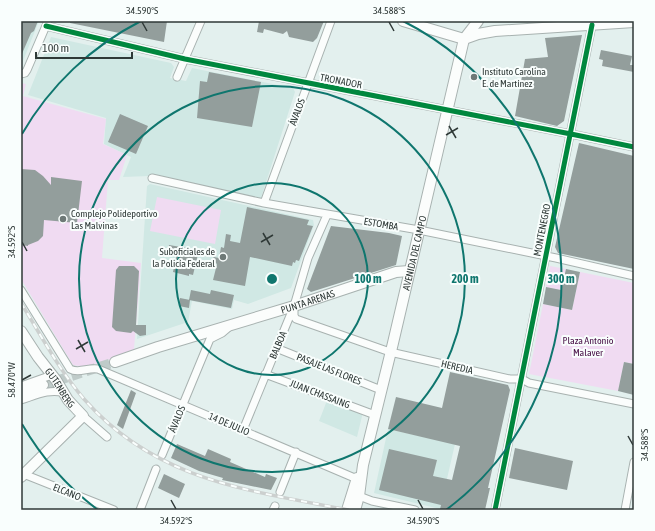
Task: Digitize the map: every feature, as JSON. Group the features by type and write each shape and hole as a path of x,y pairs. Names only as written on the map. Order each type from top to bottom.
{"main road":[{"path":"403,21 464,39 486,32 503,30 592,23 634,22"},
{"path":"464,39 478,21"},
{"path":"503,30 515,21"},
{"name":"AVENIDA DEL CAMPO","path":"347,510 362,466 375,415 464,39"},
{"name":"PUNTA ARENAS","path":"115,362 158,347 294,306 396,272 409,271"},
{"name":"GUTENBERG","path":"21,331 64,393 83,416"},
{"path":"21,393 43,386"},
{"path":"22,475 83,416"},
{"name":"AVENIDA DEL CAMPO","path":"356,510 362,466"}],"street":[{"path":"178,77 201,21"},
{"name":"ÁVALOS","path":"264,203 331,21"},
{"name":"MONTENEGRO","path":"495,510 592,23"},
{"path":"23,74 47,24"},
{"name":"TRONADOR","path":"47,24 185,59 634,147"},
{"name":"ESTOMBA","path":"152,178 264,203 419,230 634,276"},
{"name":"BALBOA","path":"243,430 294,306 308,258 327,215"},
{"name":"GUTENBERG","path":"21,290 70,369 76,371 94,368 102,370"},
{"name":"HEREDIA","path":"294,306 294,316 296,319 390,352 510,379 522,378 528,383 634,404"},
{"name":"PUNTA ARENAS","path":"210,339 222,333 230,326"},
{"name":"ÁVALOS","path":"162,455 210,339"},
{"name":"PASAJE LAS FLORES","path":"276,348 381,390"},
{"name":"14 DE JULIO","path":"102,370 357,479"},
{"name":"JUAN CHASSAING","path":"265,374 375,415"},
{"path":"21,386 52,375"},
{"path":"21,400 45,392 64,393"},
{"name":"GUTENBERG","path":"83,416 107,437"},
{"path":"280,492 296,452"},
{"path":"625,510 634,462"},
{"path":"140,510 156,469"},
{"name":"ELCANO","path":"22,475 114,510"},
{"path":"359,496 372,501 415,510"}],"shaded area":[{"path":"21,21 39,21 21,66"},
{"path":"51,37 171,63 174,67 170,78 186,81 192,68 293,88 295,92 261,198 149,176 123,177 131,157 104,144 106,118 28,95"},
{"name":"Suboficiales de la Policía Federal","path":"150,184 313,220 314,225 291,288 248,304 234,300 232,309 192,301 188,322 137,339 147,186"},
{"path":"328,398 363,412 357,437 319,421"},
{"path":"388,429 455,444 440,509 374,493"}],"green space":[{"name":"Complejo Polideportivo Las Malvinas","path":"21,83 26,84 23,96 106,119 103,144 127,155 119,180 108,180 102,258 141,263 134,349 96,364 88,366 73,365 21,279"},
{"path":"157,197 221,210 215,244 150,231"},
{"path":"550,266 566,269 561,290 546,287"},
{"name":"Plaza Antonio Malaver","path":"580,272 634,283 634,364 624,362 618,391 529,374 543,304 572,310"}],"building":[{"path":"21,21 38,21 21,56"},
{"path":"70,21 167,21 164,42 70,23"},
{"path":"259,21 324,21 317,38 313,42 289,37 287,31 283,34 264,29 263,33 257,32"},
{"path":"582,35 564,121 557,126 515,116 525,59 548,57 545,38"},
{"path":"601,50 632,56 630,65 634,65 634,72 602,66 603,60 599,59"},
{"path":"209,72 261,82 252,127 197,118 200,81 207,82"},
{"path":"120,114 148,126 136,154 108,142"},
{"path":"579,143 634,156 634,269 558,253 555,247"},
{"path":"21,169 35,170 51,185 51,177 82,181 77,223 44,220 43,236 38,241 28,246 21,245"},
{"path":"247,207 309,220 307,225 313,226 299,261 296,260 295,263 293,262 292,266 250,257 245,286 213,280 217,264 212,260 214,257 219,258 221,247 224,248 226,234 231,235 230,241 240,243"},
{"path":"331,226 402,236 396,265 311,292 307,289"},
{"path":"169,245 199,250 193,275 189,274 189,276 173,272 177,253 168,251"},
{"path":"119,266 134,266 139,271 136,325 146,325 146,335 140,336 133,331 131,333 116,331 112,327 116,270"},
{"path":"566,269 580,272 572,310 543,304 546,287 561,290"},
{"path":"191,290 210,294 211,290 234,295 231,308 189,300"},
{"path":"180,298 190,300 189,308 179,306"},
{"path":"624,362 634,364 634,395 618,391"},
{"path":"450,372 508,385 510,390 488,488 490,488 485,510 440,509 441,505 379,490 389,449 437,460 433,476 452,480 460,446 388,429 396,397 442,408"},
{"path":"131,390 136,393 123,429 117,425"},
{"path":"177,444 205,456 208,449 231,459 230,462 265,477 266,474 277,478 271,490 222,480 223,478 199,471 171,458"},
{"path":"515,448 573,461 567,490 509,478"},
{"path":"164,474 185,484 179,498 158,488"}],"tunnel":[{"path":"43,385 115,362"}],"railway":[{"path":"21,303 58,364 84,399 112,426 142,448 173,465 206,478 275,496 348,510"}],"cycle path":[{"path":"495,510 592,25"},
{"path":"46,26 185,59 634,147"}],"place":[{"name":"Instituto Carolina E. de Martínez","path":"474,77"},
{"name":"Complejo Polideportivo Las Malvinas","path":"63,219"},
{"name":"Suboficiales de la Policía Federal","path":"223,257"}]}
